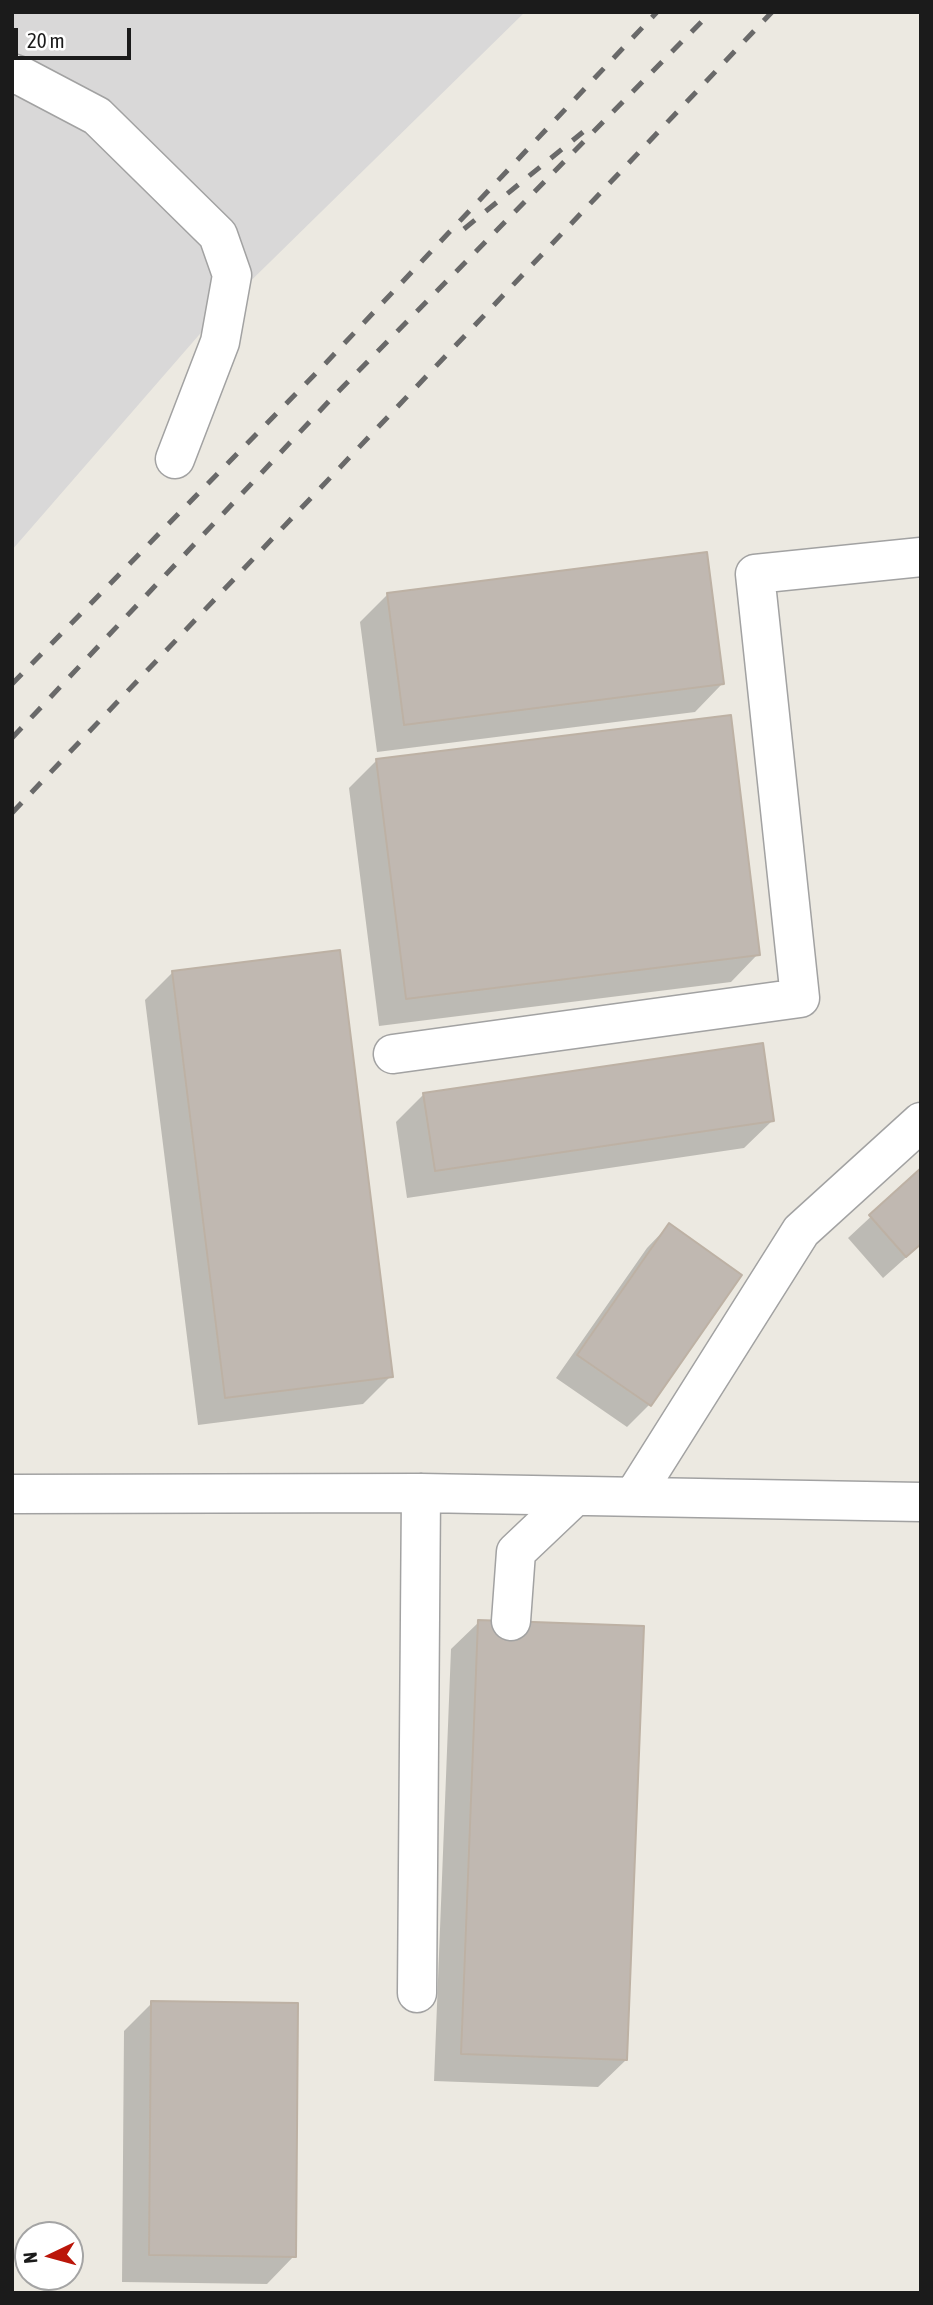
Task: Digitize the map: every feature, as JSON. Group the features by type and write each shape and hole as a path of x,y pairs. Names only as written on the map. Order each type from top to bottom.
{"street":[{"path":"12,74 23,77 97,116 218,235 232,275 220,342 176,459"},
{"path":"393,1055 800,998 755,574 921,557"},
{"path":"634,1496 801,1231 921,1122"},
{"path":"12,1494 422,1493 921,1502"},
{"path":"417,1993 422,1493"},
{"path":"511,1621 516,1552 575,1496"}],"shaded area":[{"path":"12,12 525,12 219,312 12,550"}],"building":[{"path":"707,552 724,684 404,725 387,593"},
{"path":"731,715 760,955 406,999 376,759"},
{"path":"340,950 393,1377 225,1398 172,971"},
{"path":"763,1043 774,1121 435,1171 423,1093"},
{"path":"921,1168 921,1244 906,1257 869,1215"},
{"path":"669,1223 742,1275 651,1406 577,1355"},
{"path":"478,1620 644,1626 627,2060 461,2054"},
{"path":"151,2001 298,2003 296,2257 149,2255"}],"railway":[{"path":"12,684 323,366 657,12"},
{"path":"12,738 331,399 711,12"},
{"path":"12,813 772,12"},
{"path":"464,229 583,132"}]}
